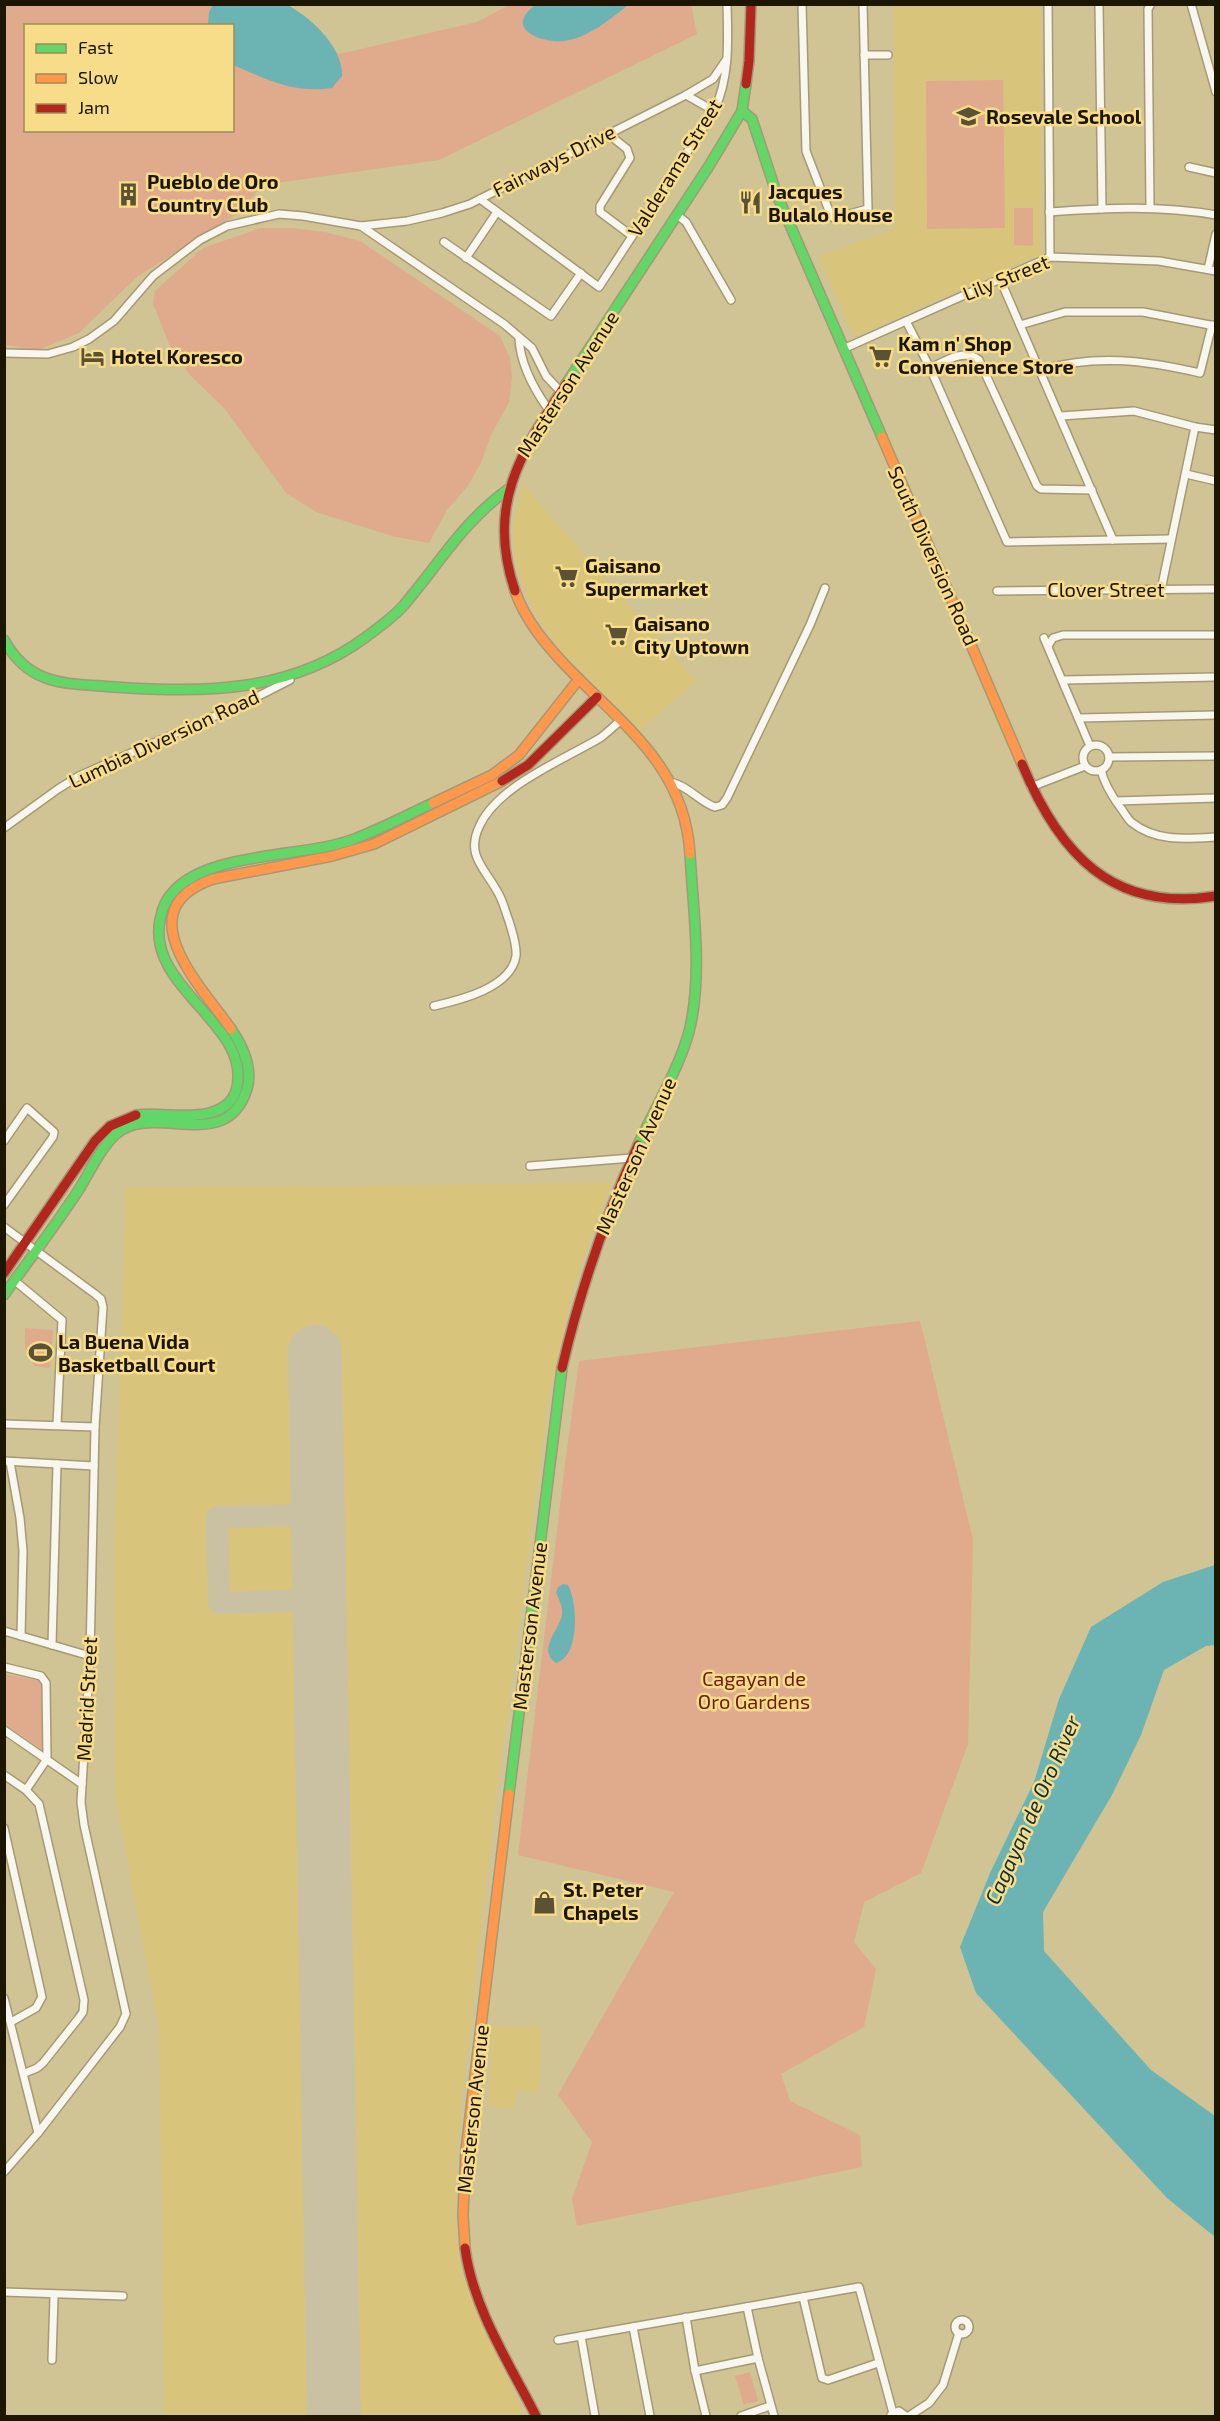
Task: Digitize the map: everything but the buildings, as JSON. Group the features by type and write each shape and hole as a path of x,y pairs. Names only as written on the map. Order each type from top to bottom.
{"main road":[{"name":"Masterson Avenue","path":"536,2416 499,2343 470,2271 463,2226 466,2150 561,1371 587,1271 632,1158 684,1049 691,1025 695,997 695,945 689,836 686,814 674,783 645,743 579,679 534,629 513,588 508,572 503,515 507,490 519,458 548,409 599,336 742,111 749,60 751,4"},
{"name":"South Diversion Road","path":"742,111 752,119 777,195 1031,787 1060,838 1091,870 1110,882 1160,899 1176,900 1215,896"},
{"path":"4,640 11,654 33,675 63,681 133,688 187,690 231,688 297,676 344,655 381,626 402,607 484,507 507,490"},
{"path":"4,1273 105,1130 126,1118 146,1113 204,1116 227,1104 236,1090 238,1070 232,1051 169,968 159,946 159,915 175,888 199,873 217,867 340,843 368,835 492,775 519,755 579,679"},
{"path":"4,1295 37,1251 107,1146 122,1130 137,1124 149,1123 210,1125 227,1117 237,1107 247,1091 249,1068 243,1050 231,1028 186,967 173,942 173,913 186,893 195,886 213,879 332,856 374,844 489,789 528,765 597,697"},
{"path":"551,717 564,731"},
{"path":"519,755 528,765"},
{"path":"80,1165 91,1171"}],"street":[{"name":"Valderama Street","path":"580,273 599,287 714,111 724,85 728,56 727,4"},
{"path":"802,4 806,151 831,216 834,218 868,209 863,4"},
{"path":"1048,4 1050,257"},
{"path":"1099,4 1102,208"},
{"path":"1191,4 1215,92"},
{"path":"1150,5 1150,208"},
{"path":"864,55 888,54"},
{"name":"Fairways Drive","path":"361,226 442,213 480,199 686,95 713,79 728,56"},
{"path":"686,95 714,111"},
{"path":"607,133 627,149 630,158 600,206 600,212 632,236"},
{"path":"1189,167 1215,173"},
{"path":"444,243 551,316 580,273 480,199"},
{"path":"1049,212 1102,208 1150,208 1191,210 1215,215"},
{"path":"466,258 497,212"},
{"path":"4,353 48,354 73,347 89,339 114,321 161,268 200,240 227,226 279,214 361,226 504,324 532,348 546,376 560,391"},
{"path":"677,215 686,222 730,300"},
{"path":"1212,270 1215,234"},
{"name":"Lily Street","path":"843,349 1050,257 1159,261 1212,270"},
{"path":"1000,279 1113,540"},
{"path":"1020,325 1065,312 1143,312 1214,325 1200,373 1140,360 1066,362 1040,370"},
{"path":"906,321 930,368 1007,542 1171,539"},
{"path":"519,338 519,347 532,384 548,409"},
{"path":"930,368 963,354 972,354 979,360 1037,486 1041,489 1092,490"},
{"path":"1061,416 1134,411 1215,430"},
{"path":"1161,590 1195,427"},
{"path":"1186,474 1215,481"},
{"path":"674,783 707,804 715,807 722,805 734,784 825,588"},
{"name":"Clover Street","path":"997,591 1215,589"},
{"path":"1048,646 1053,638 1063,635 1215,635"},
{"path":"1044,638 1090,746"},
{"name":"Lumbia Diversion Road","path":"4,828 79,776 249,701 297,676"},
{"path":"1063,680 1215,677"},
{"path":"1079,718 1215,716"},
{"path":"434,1006 486,990 507,974 516,957 514,936 498,891 480,864 474,848 475,837 490,807 510,791 600,738 621,720"},
{"path":"1084,766 1083,755 1090,746"},
{"path":"1084,766 1090,770 1101,770 1107,765 1109,758 1107,750 1101,746 1090,746"},
{"path":"1109,758 1215,756"},
{"path":"1031,787 1084,766"},
{"path":"1101,770 1103,779 1130,821 1157,836 1180,839 1215,837"},
{"path":"1116,801 1215,798"},
{"path":"4,1141 27,1108 51,1127 54,1134 4,1205"},
{"path":"530,1166 632,1158"},
{"name":"Madrid Street","path":"4,1227 95,1294 102,1302 95,1427 90,1656 81,1802 125,2019 38,2133 4,2172"},
{"path":"15,1281 62,1320 57,1425"},
{"path":"4,1424 95,1427"},
{"path":"21,1636 23,1551 20,1518 7,1462 94,1466"},
{"path":"52,1645 57,1464"},
{"path":"4,1631 90,1656"},
{"path":"4,1667 41,1676 45,1680 47,1760 26,1791"},
{"path":"4,1730 82,1784"},
{"path":"4,1775 35,1799 40,1809 84,2000 84,2007 78,2019 50,2054 37,2068 25,2073"},
{"path":"4,1828 42,1997 36,2008 11,2022"},
{"path":"4,1998 25,2073 38,2133"},
{"path":"558,2340 859,2287 891,2415 900,2411 908,2416 929,2403 943,2385 959,2333"},
{"path":"4,2292 54,2296 123,2296"},
{"path":"52,2360 54,2296"},
{"path":"803,2297 821,2375 825,2380 878,2363"},
{"path":"747,2307 774,2416"},
{"path":"686,2317 695,2371 706,2416"},
{"path":"633,2327 650,2416"},
{"path":"581,2336 595,2416"},
{"path":"695,2371 758,2358"},
{"path":"741,2416 770,2406"}],"shaded area":[{"name":"Rosevale School","path":"894,5 1041,5 1041,254 854,337 819,256 895,229"},
{"path":"524,486 696,681 640,730 557,647 532,608 519,575 513,536 514,516"},
{"path":"612,1183 591,1235 571,1296 548,1402 488,1861 456,2151 455,2226 461,2270 486,2333 522,2410 522,2416 165,2416 159,2026 116,1800 115,1547 126,1188"},
{"path":"492,2025 542,2027 539,2092 515,2091 514,2108 489,2107"}],"green space":[{"path":"5,5 280,5 339,54 477,22 509,5 691,5 697,34 439,160 262,185 239,213 138,276 79,333 38,350 5,345"},
{"path":"1003,80 1005,228 927,229 926,81"},
{"path":"1014,208 1033,208 1033,246 1014,245"},
{"path":"261,228 292,228 325,232 360,241 500,336 510,358 512,378 509,402 491,435 481,463 467,487 447,510 429,543 392,536 316,512 286,493 225,409 190,375 172,351 153,304 155,291 203,248"},
{"name":"Cagayan de Oro Gardens","path":"920,1321 973,1539 968,1744 921,1873 864,1902 854,1942 876,1969 864,2027 781,2074 790,2101 860,2135 862,2167 577,2226 572,2199 592,2142 558,2095 674,1892 518,1855 579,1361"},
{"name":"La Buena Vida Basketball Court","path":"25,1328 53,1330 50,1368 34,1366 25,1348"},
{"path":"4,1674 42,1681 43,1750 5,1724"},
{"path":"750,2372 758,2401 744,2405 735,2376"}],"water":[{"path":"286,4 315,25 331,43 341,65 342,76 332,88 305,89 280,84 234,65 234,24 208,24 209,12 213,5"},
{"path":"537,4 628,5 590,32 573,39 555,41 536,36 524,27 523,20"},
{"name":"Cagayan de Oro River","path":"1215,1565 1215,1645 1206,1646 1164,1670 1141,1735 1112,1795 1043,1912 1044,1951 1151,2070 1215,2116 1215,2237 1167,2198 976,1993 960,1947 990,1873 1034,1782 1059,1699 1091,1627 1163,1582"},
{"path":"563,1584 568,1585 574,1604 575,1628 569,1651 564,1659 556,1663 548,1652 562,1615 556,1592"}],"taxiway":[{"path":"318,1515 217,1517 219,1603 319,1600"}],"runway":[{"path":"315,1352 334,2416"}],"traffic: fast":[{"path":"566,384 709,166 742,111 746,84"},
{"path":"742,111 752,119 777,195 882,437"},
{"path":"4,640 25,667 51,680 65,683 181,690 214,689 277,679 307,669 337,655 391,618 404,605 464,529 507,490"},
{"path":"136,1115 209,1113 226,1105 236,1091 238,1068 230,1047 169,967 160,944 160,920 166,901 173,892 189,879 210,869 233,862 334,845 374,831 433,803"},
{"path":"638,1145 682,1053 691,1023 696,960 690,854"},
{"path":"4,1295 78,1191 95,1161 116,1134 131,1125 149,1122 206,1124 223,1120 237,1109 247,1089 249,1074 243,1050 231,1029"},
{"path":"509,1794 562,1368"}],"traffic: slow":[{"path":"882,437 1022,764"},
{"path":"515,591 524,612 544,641 629,729 664,772 677,796 686,823 690,854"},
{"path":"433,803 492,775 519,755 579,679"},
{"path":"231,1029 203,992 178,950 172,929 174,909 187,893 213,879 332,856 374,844 502,781"},
{"path":"465,2248 463,2214 466,2150 509,1794"}],"traffic: jam":[{"path":"746,84 751,4"},
{"path":"515,591 507,560 504,532 506,506 512,482 522,458 566,384"},
{"path":"502,781 528,765 597,697"},
{"path":"1022,764 1053,825 1072,849 1094,870 1119,885 1147,895 1179,899 1216,896"},
{"path":"4,1273 95,1141 110,1126 136,1115"},
{"path":"562,1368 594,1255 638,1145"},
{"path":"465,2248 469,2270 484,2314 536,2416"}],"place":[{"name":"Rosevale School","path":"968,117"},
{"name":"Pueblo de Oro Country Club","path":"129,194"},
{"name":"Jacques Bulalo House","path":"750,203"},
{"name":"Kam n' Shop Convenience Store","path":"880,356"},
{"name":"Hotel Koresco","path":"93,357"},
{"name":"Gaisano Supermarket","path":"567,577"},
{"name":"Gaisano City Uptown","path":"616,635"},
{"name":"La Buena Vida Basketball Court","path":"40,1353"},
{"name":"St. Peter Chapels","path":"545,1902"}]}
